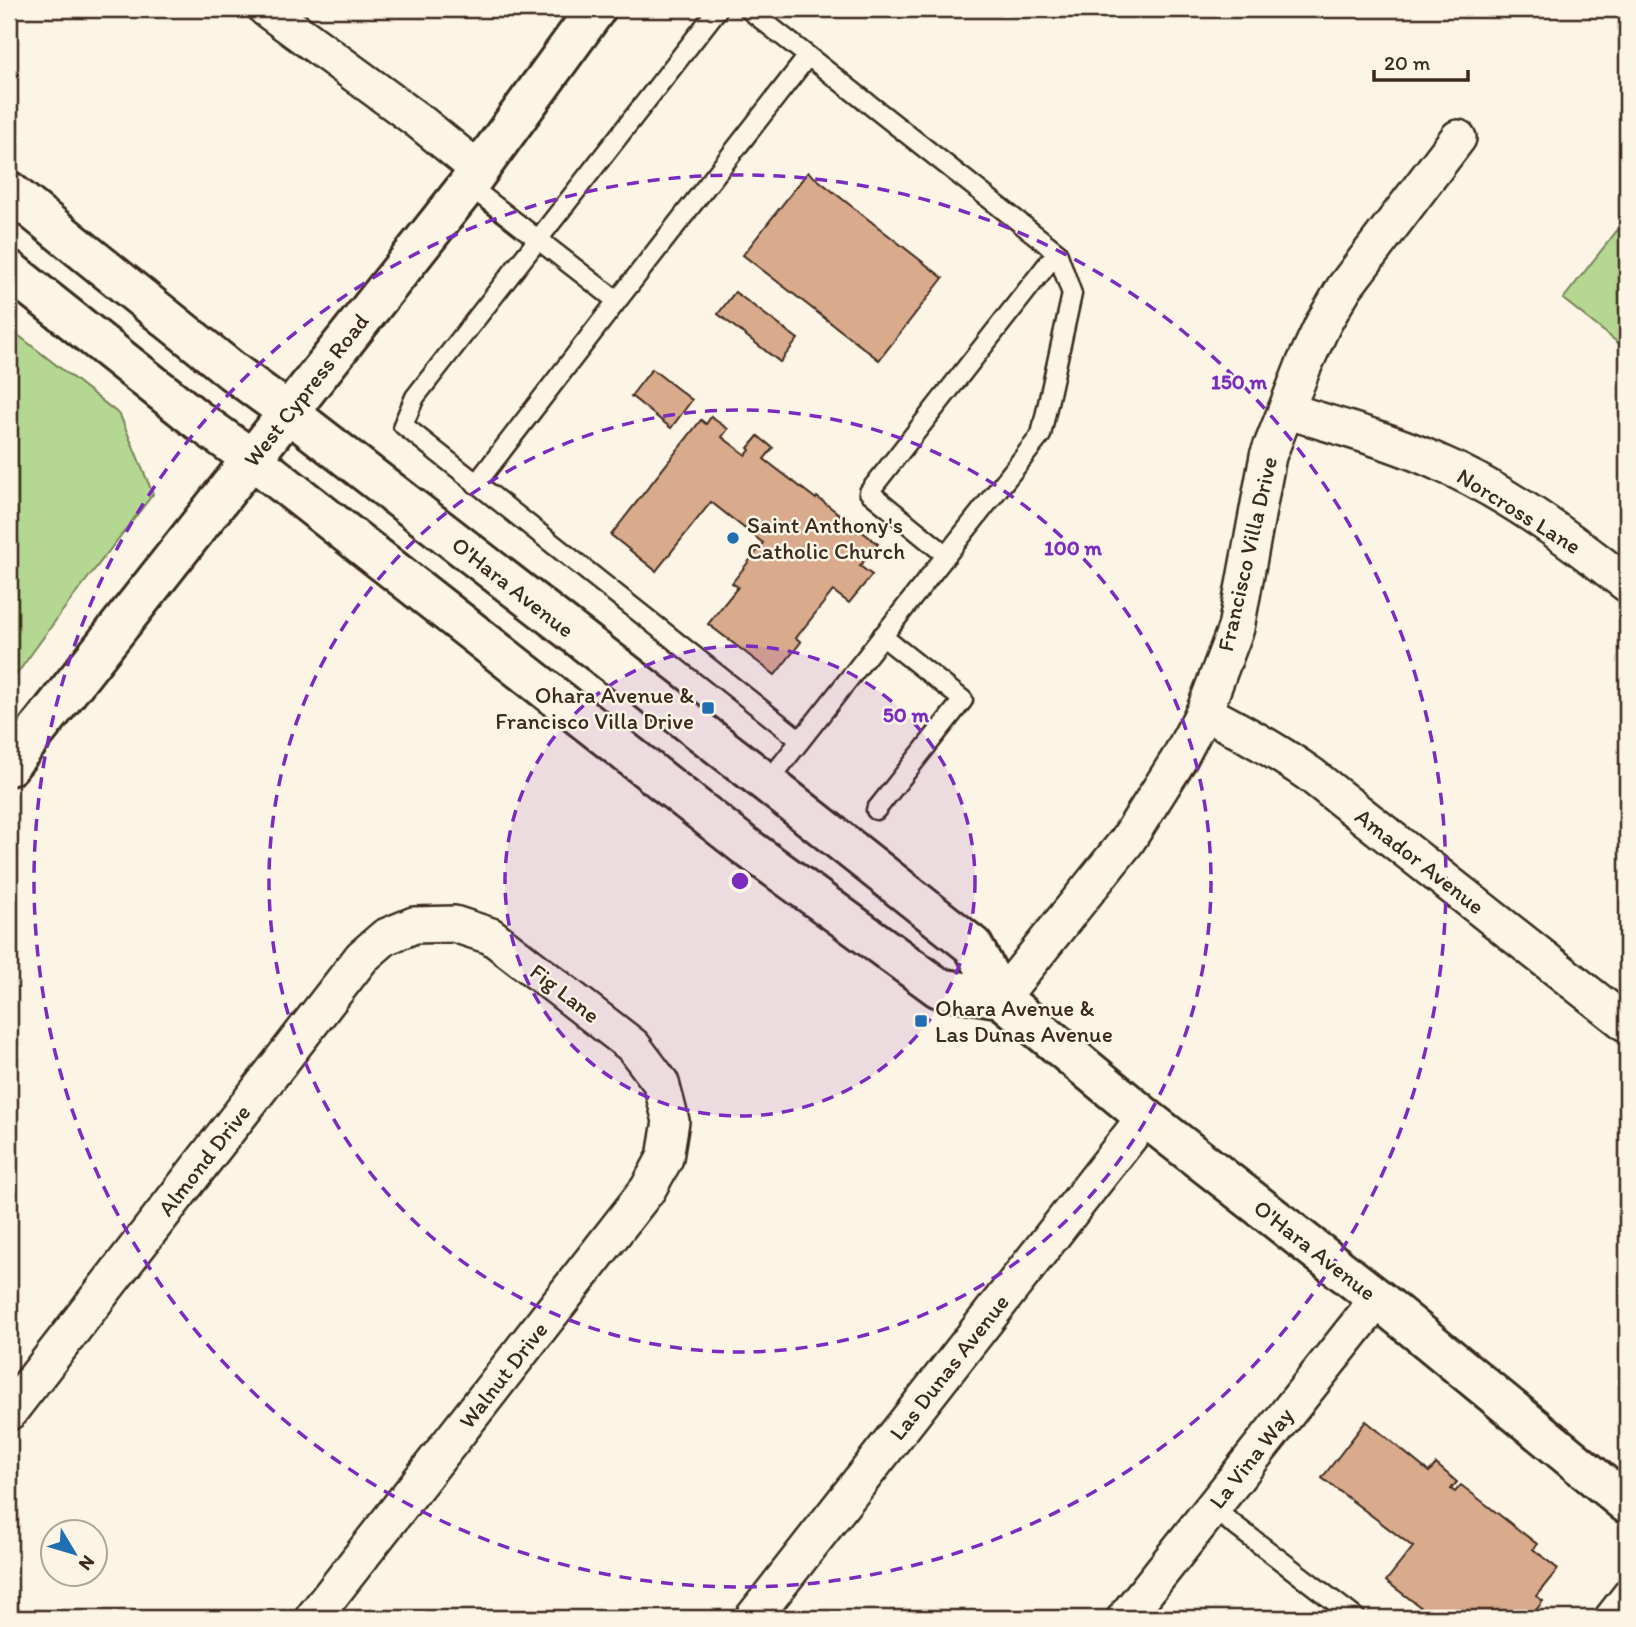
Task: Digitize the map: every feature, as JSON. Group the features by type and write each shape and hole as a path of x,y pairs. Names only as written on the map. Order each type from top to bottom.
{"main road":[{"name":"West Cypress Road","path":"9,766 474,177 596,9"},
{"name":"O'Hara Avenue","path":"9,191 232,371 973,946 1001,998 1145,1117 1378,1299 1627,1504"},
{"path":"9,270 745,846 939,988 1001,998"}],"street":[{"path":"265,9 419,122 474,177"},
{"name":"Francisco Villa Drive","path":"1001,998 1127,841 1179,760 1204,712 1236,628 1268,456 1303,367 1344,288 1458,138"},
{"name":"Norcross Lane","path":"1286,410 1433,459 1474,479 1534,516 1627,584"},
{"name":"Amador Avenue","path":"1204,712 1280,753 1311,775 1627,1024"},
{"name":"Fig Lane","path":"414,925 454,924 491,936 634,1046 661,1083 671,1121"},
{"name":"Almond Drive","path":"9,1412 362,957 386,937 414,925"},
{"name":"Las Dunas Avenue","path":"753,1618 1145,1117"},
{"name":"Walnut Drive","path":"313,1618 648,1189 665,1158 671,1121"},
{"name":"La Vina Way","path":"1125,1618 1378,1299"}],"lane":[{"path":"718,9 415,397 403,425 800,740"},
{"path":"748,9 1057,252 1072,294 1041,435 766,783"},
{"path":"476,484 808,56"},
{"path":"474,177 538,239 617,301"},
{"path":"946,555 869,492 1057,252"},
{"path":"876,810 963,700 882,636"},
{"path":"1212,1508 1356,1618"},
{"path":"1602,1618 1627,1586"}],"green space":[{"path":"1627,218 1627,350 1563,299"},
{"path":"9,328 120,415 153,494 9,685"}],"building":[{"path":"808,172 943,278 879,360 743,255"},
{"path":"735,292 798,339 780,362 718,314"},
{"path":"652,369 692,400 671,428 631,396"},
{"path":"711,417 728,429 722,437 746,455 758,436 773,448 764,459 878,544 860,566 872,575 849,603 833,591 796,638 801,642 775,675 708,624 738,587 732,583 763,543 711,502 656,571 611,535 701,420 706,424"},
{"path":"1366,1421 1429,1472 1436,1464 1457,1482 1451,1489 1455,1492 1461,1485 1537,1544 1533,1549 1558,1569 1536,1596 1543,1601 1530,1618 1522,1615 1519,1618 1435,1618 1386,1581 1413,1547 1322,1478"}],"place":[{"name":"Saint Anthony's Catholic Church","path":"733,538"},
{"name":"Ohara Avenue & Francisco Villa Drive","path":"708,708"},
{"name":"Ohara Avenue & Las Dunas Avenue","path":"921,1021"}]}
